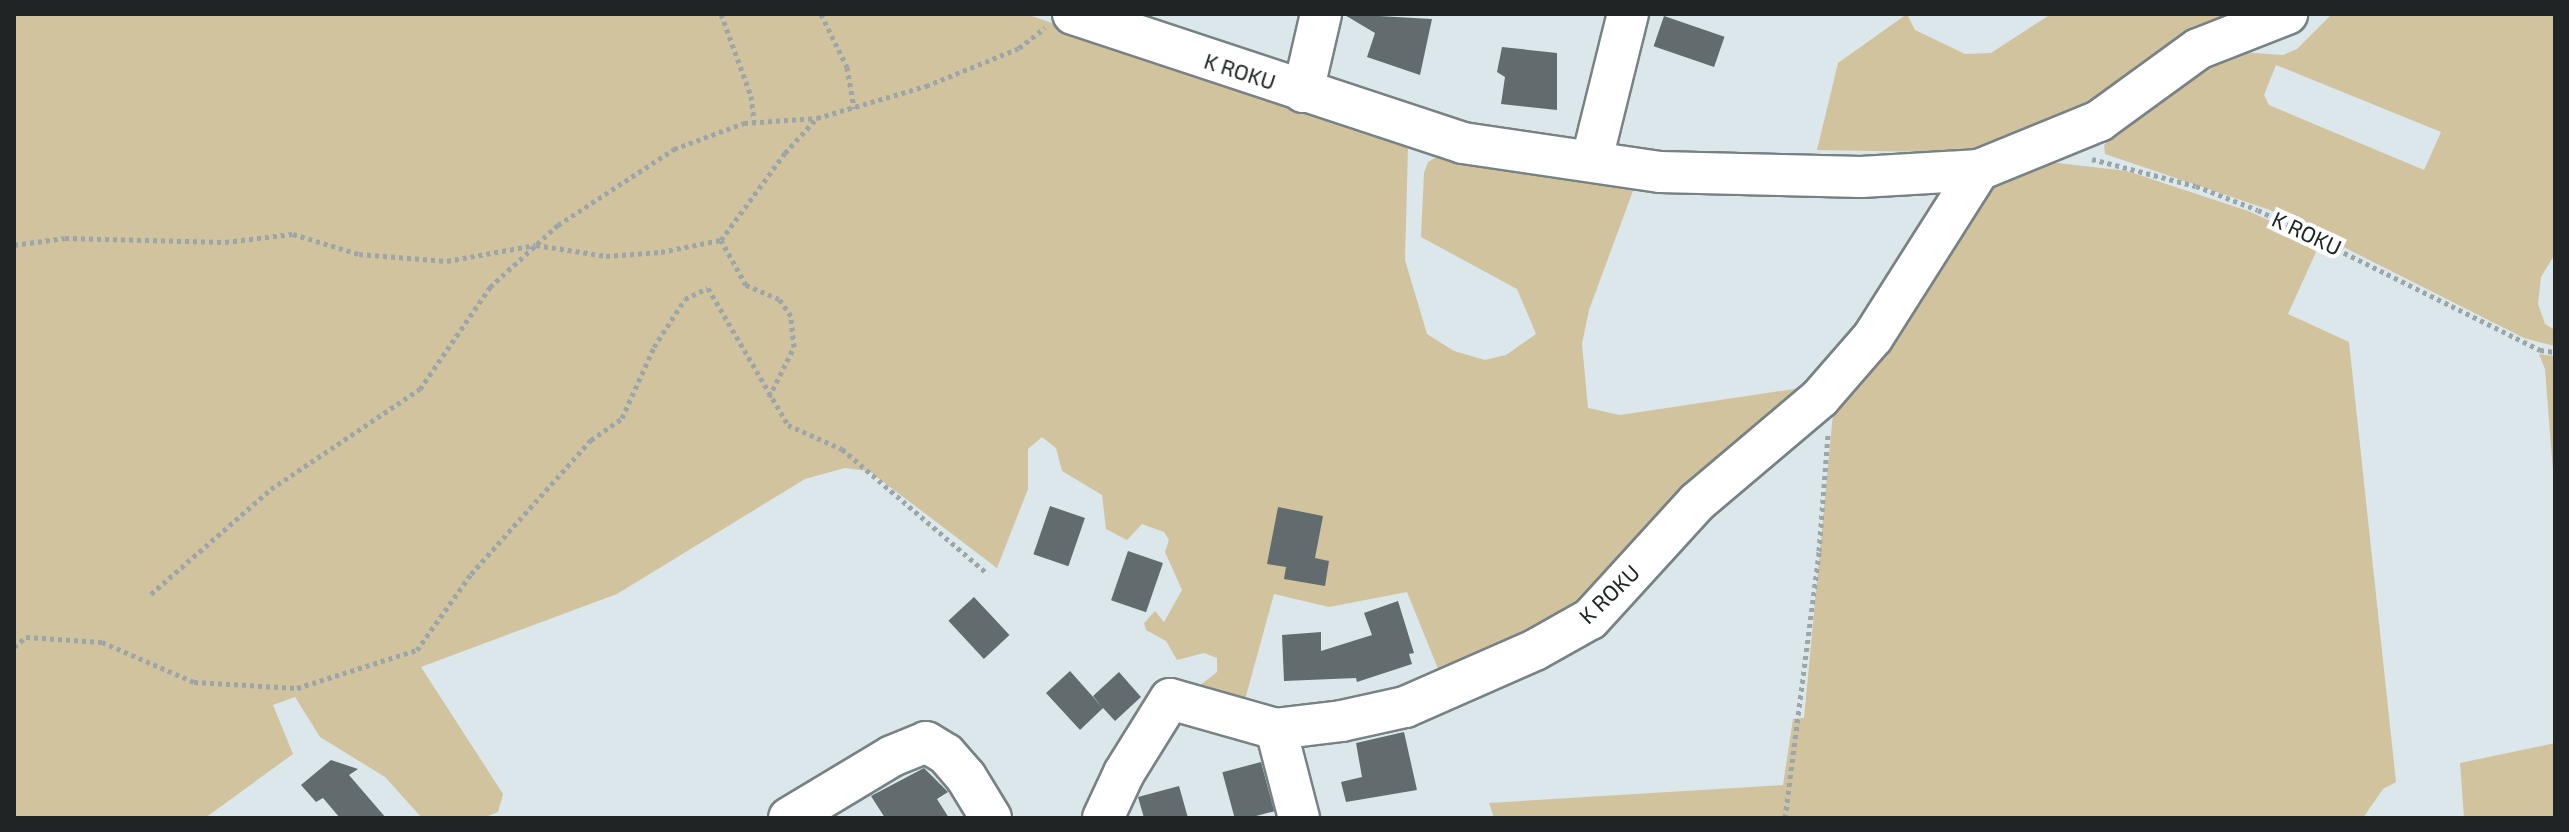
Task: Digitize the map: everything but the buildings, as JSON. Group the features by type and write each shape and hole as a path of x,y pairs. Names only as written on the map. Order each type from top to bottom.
{"street":[{"path":"1303,92 1321,14"},
{"path":"1592,159 1628,14"},
{"name":"K ROKU","path":"1059,21 1303,92 1463,143 1592,159 1660,172 1861,177 1979,170 2045,147 2099,121 2198,49 2287,14"},
{"name":"K ROKU","path":"1103,818 1124,773 1170,699 1276,729 1405,707 1535,650 1590,619 1697,502 1820,398 1873,337 1979,170"},
{"path":"1276,729 1299,818"},
{"path":"789,818 892,756 926,742 946,754 966,777 991,818"}],"path":[{"path":"721,14 751,96 754,122"},
{"path":"821,14 847,67 854,108"},
{"path":"151,594 271,489 420,389 490,287 536,245 674,149 754,122 817,118 854,108 1019,48 1059,21"},
{"path":"14,245 65,238 225,242 293,234 359,254 447,261 536,245 606,256 721,240 817,118"},
{"name":"K ROKU","path":"2045,147 2196,186 2258,210 2540,350 2555,352"},
{"path":"721,240 746,285 779,299 791,316 794,347 769,398"},
{"path":"14,647 26,637 102,642 194,682 297,688 417,650 471,574 591,440 622,418 654,347 685,299 708,288 749,351 769,398 788,425 842,449 988,574"},
{"path":"1785,818 1819,551 1829,418 1820,398"}],"shaded area":[{"path":"14,14 1026,14 1408,147 1405,260 1427,334 1454,351 1485,360 1506,355 1536,334 1517,289 1421,237 1424,173 1428,162 1440,155 1637,180 1589,310 1582,344 1588,408 1620,415 1821,385 1570,623 1443,681 1407,592 1329,607 1274,594 1243,707 1194,690 1217,672 1217,658 1204,653 1177,660 1166,641 1146,630 1144,623 1155,611 1164,622 1182,590 1165,552 1169,540 1164,532 1142,524 1127,540 1106,529 1102,495 1062,471 1056,448 1042,437 1028,449 1028,489 997,568 869,471 845,468 805,479 617,594 421,667 503,794 498,812 483,818 422,818 385,777 320,737 295,697 273,705 293,754 205,818 14,818"},
{"path":"1907,14 1915,30 1965,54 1991,53 2051,14 2234,14 2175,42 2067,118 1988,153 1817,150 1838,63"},
{"path":"2332,14 2555,14 2555,254 2541,277 2538,304 2545,324 2555,330 2555,346 2524,338 2270,210 2105,154 2104,145 2126,124 2221,60 2241,52 2283,55 2297,49","holes":["2276,65 2441,132 2424,170 2269,105 2264,95"]},
{"path":"2049,162 2127,171 2248,211 2320,243 2288,314 2349,342 2396,782 2383,789 2363,818 1494,818 1489,803 1783,785 1793,719 1804,718 1834,403 1958,220 2000,183"},
{"path":"2539,354 2555,356 2555,497 2545,369"},
{"path":"2555,743 2555,818 2464,818 2460,763"}]}
